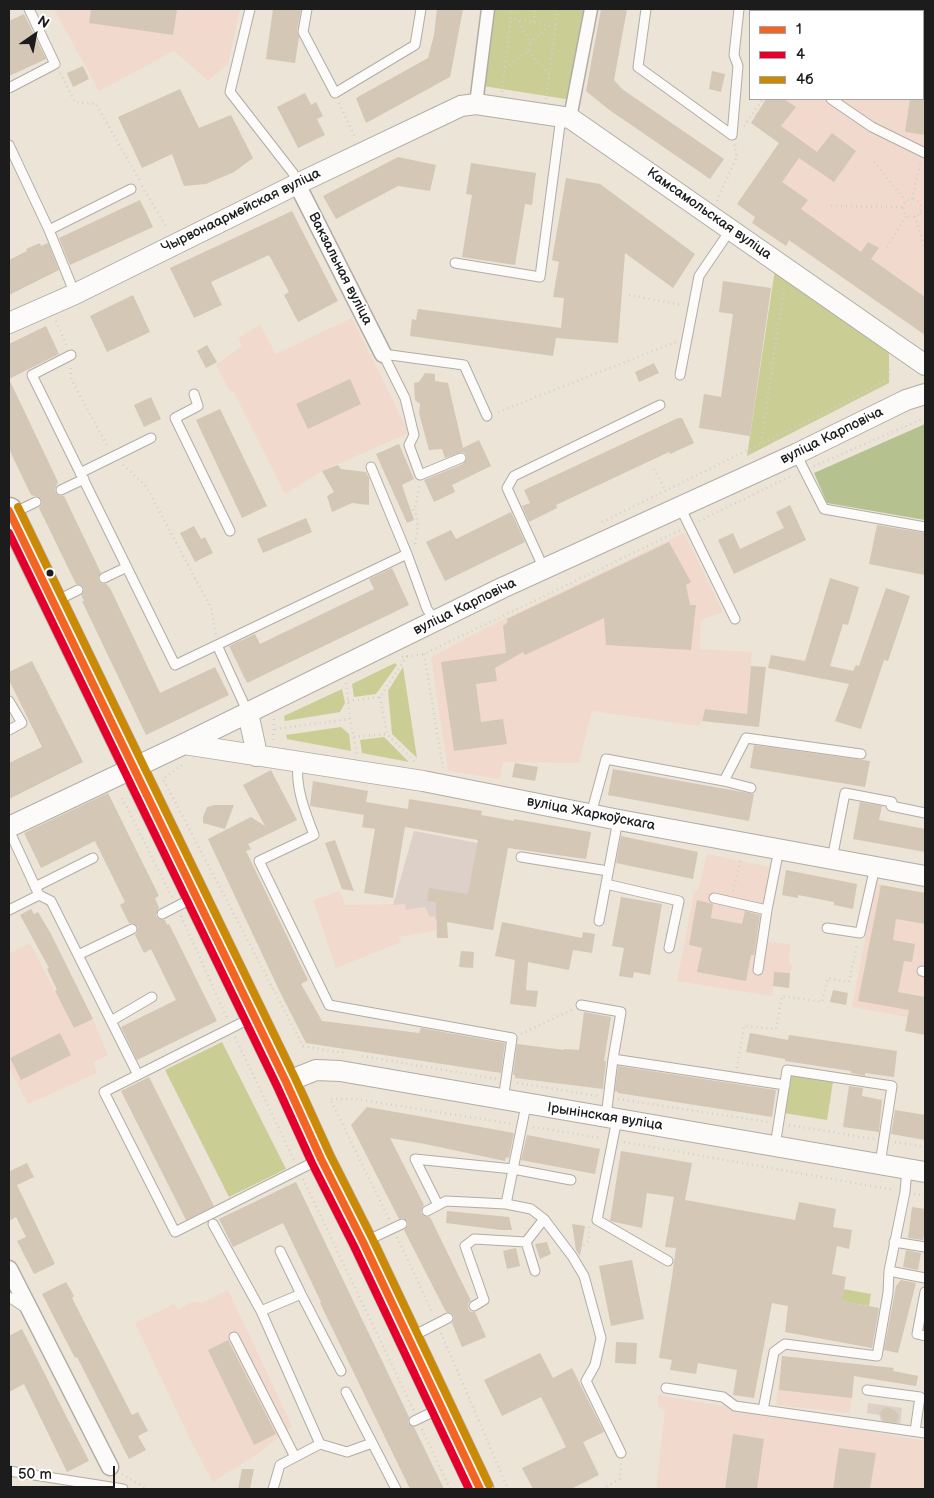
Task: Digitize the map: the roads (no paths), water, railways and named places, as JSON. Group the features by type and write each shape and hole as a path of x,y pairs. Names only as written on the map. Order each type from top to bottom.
{"main road":[{"path":"10,512 134,769 186,901 242,1022 286,1082 309,1165 363,1242 480,1489"}],"street":[{"path":"476,104 488,9"},
{"path":"566,117 591,9"},
{"name":"Чырвонаармейская вуліца","path":"9,323 75,294 297,184 461,106 476,104"},
{"name":"Камсамольская вуліца","path":"476,104 566,117 731,229 925,365"},
{"name":"Вакзальная вуліца","path":"297,184 383,354"},
{"name":"вуліца Карповіча","path":"9,829 544,569 680,507 800,462 906,400 925,394"},
{"path":"248,713 256,756"},
{"name":"вуліца Жаркоўскага","path":"184,744 422,781 618,820 925,876"},
{"name":"Ірынінская вуліца","path":"286,1082 316,1070 340,1072 916,1170"},
{"path":"9,1269 110,1467"}],"lane":[{"path":"9,88 55,64 29,9"},
{"path":"250,9 230,92 293,174 297,184"},
{"path":"306,9 303,32 335,93 416,45 421,9"},
{"path":"646,9 638,67 732,139 738,66 734,55 740,9"},
{"path":"832,100 872,127 924,153"},
{"path":"455,263 540,277 566,117"},
{"path":"9,145 49,230 75,294"},
{"path":"49,230 131,189"},
{"path":"680,375 699,276 731,229"},
{"path":"383,354 464,365 487,416"},
{"path":"383,354 405,398 414,435 409,445 420,475 462,458"},
{"path":"71,355 32,375 175,665 407,554"},
{"path":"194,394 198,406 175,418 230,531"},
{"path":"544,569 507,488 514,476 660,405"},
{"path":"61,490 113,456 151,438"},
{"path":"800,462 824,510 925,527"},
{"path":"371,467 407,554 427,609 435,622"},
{"path":"10,512 36,502"},
{"path":"680,507 734,619"},
{"path":"104,578 127,567"},
{"path":"53,602 78,590"},
{"path":"217,645 248,713"},
{"path":"9,701 22,723 9,730"},
{"path":"724,781 746,738 861,754"},
{"path":"591,814 606,760 724,781 751,788"},
{"path":"298,762 296,774 304,807 314,835 259,861 330,1005 512,1038 503,1100"},
{"path":"832,859 845,793 892,802 891,806 925,813"},
{"path":"598,921 618,820"},
{"path":"9,829 37,891 51,901 138,1075"},
{"path":"758,970 779,848"},
{"path":"521,857 608,871"},
{"path":"9,910 93,858"},
{"path":"827,928 860,933 875,866"},
{"path":"606,884 679,900 669,948"},
{"path":"714,898 767,910"},
{"path":"162,914 186,901"},
{"path":"78,955 132,929"},
{"path":"111,1021 152,997"},
{"path":"581,1005 621,1012 613,1058 612,1140 597,1220 668,1261"},
{"path":"242,1022 104,1092 175,1232 309,1165"},
{"path":"613,1058 785,1084"},
{"path":"776,1146 787,1070 892,1086 880,1164"},
{"path":"506,1204 526,1105"},
{"path":"438,1205 415,1158 513,1169 571,1180"},
{"path":"762,1410 774,1352 785,1344 877,1356 888,1293 889,1271 894,1242 905,1192 916,1170"},
{"path":"427,1211 446,1201 506,1204 531,1209 544,1219 572,1256 584,1276 601,1338 595,1365 586,1381 621,1453"},
{"path":"526,1242 544,1219"},
{"path":"213,1224 261,1311 320,1444"},
{"path":"363,1242 397,1226"},
{"path":"474,1306 484,1300 465,1246 474,1239 526,1242"},
{"path":"526,1242 535,1271"},
{"path":"894,1242 925,1247"},
{"path":"280,1251 300,1294 341,1370"},
{"path":"889,1271 925,1278"},
{"path":"925,1292 917,1334 925,1336"},
{"path":"261,1311 300,1294"},
{"path":"9,1296 31,1312"},
{"path":"408,1338 448,1318"},
{"path":"234,1337 295,1458"},
{"path":"666,1388 722,1397 735,1406 925,1433"},
{"path":"867,1390 920,1397 915,1431"},
{"path":"346,1392 396,1489"},
{"path":"416,1420 442,1408"},
{"path":"273,1489 280,1465 320,1444 347,1452 372,1443"},
{"path":"9,1471 124,1489"}]}
